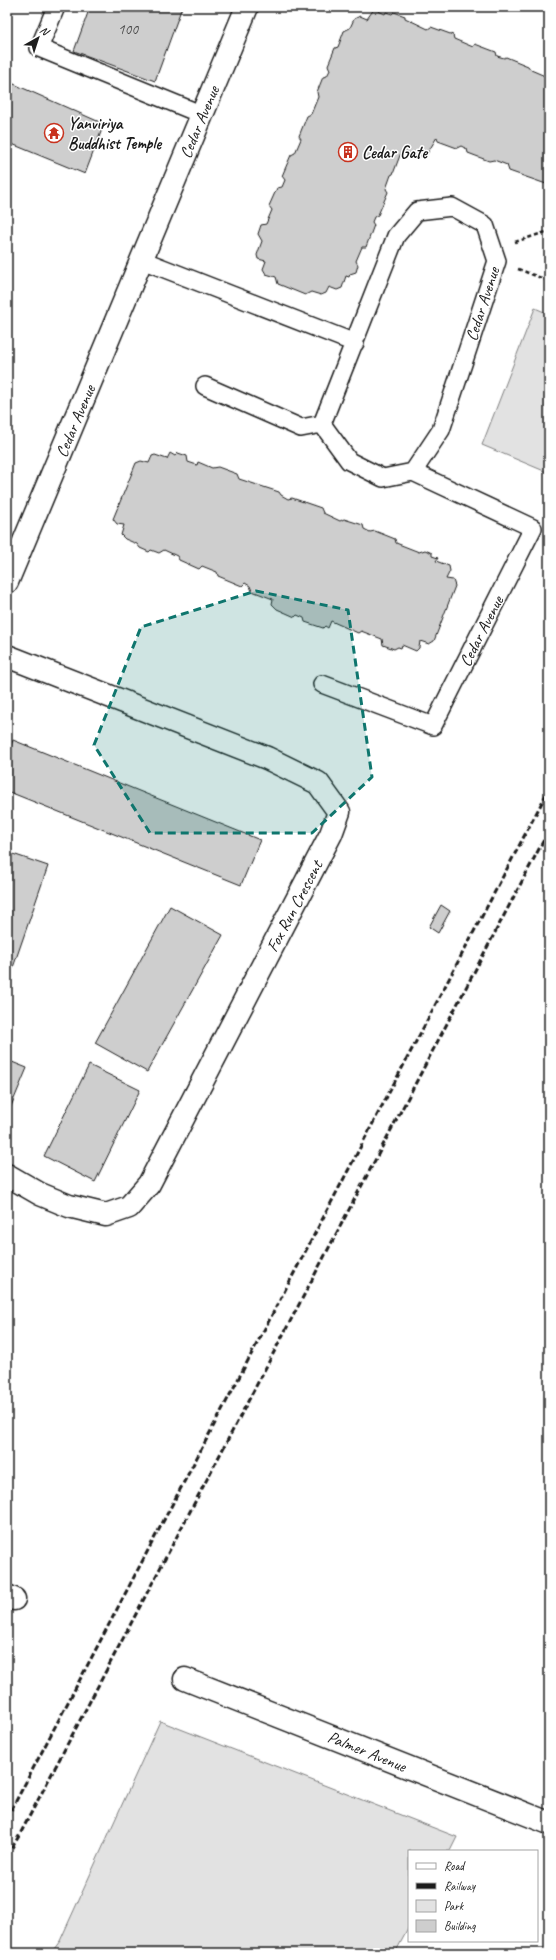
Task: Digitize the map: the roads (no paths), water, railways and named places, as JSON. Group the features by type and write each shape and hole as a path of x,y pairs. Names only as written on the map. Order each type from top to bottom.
{"street":[{"name":"Cedar Avenue","path":"7,582 247,7"},
{"name":"Fox Run Crescent","path":"7,656 267,758 318,784 339,812 331,834 149,1184 130,1207 106,1216 69,1206 40,1194 7,1175"},
{"name":"Palmer Avenue","path":"184,1679 549,1823"}],"lane":[{"path":"56,7 39,48 203,115"},
{"name":"Cedar Avenue","path":"322,424 396,236 417,211 452,207 485,225 495,255 442,430 413,472 533,528 433,726 322,684"},
{"path":"142,260 355,343"},
{"path":"206,386 301,428 322,424 349,461 383,478 413,472"}],"railway":[{"path":"7,1818 549,789"},
{"path":"7,1856 19,1836 549,830"}],"place":[{"name":"Yanviriya Buddhist Temple","path":"54,133"},
{"name":"Cedar Gate","path":"348,152"}]}
